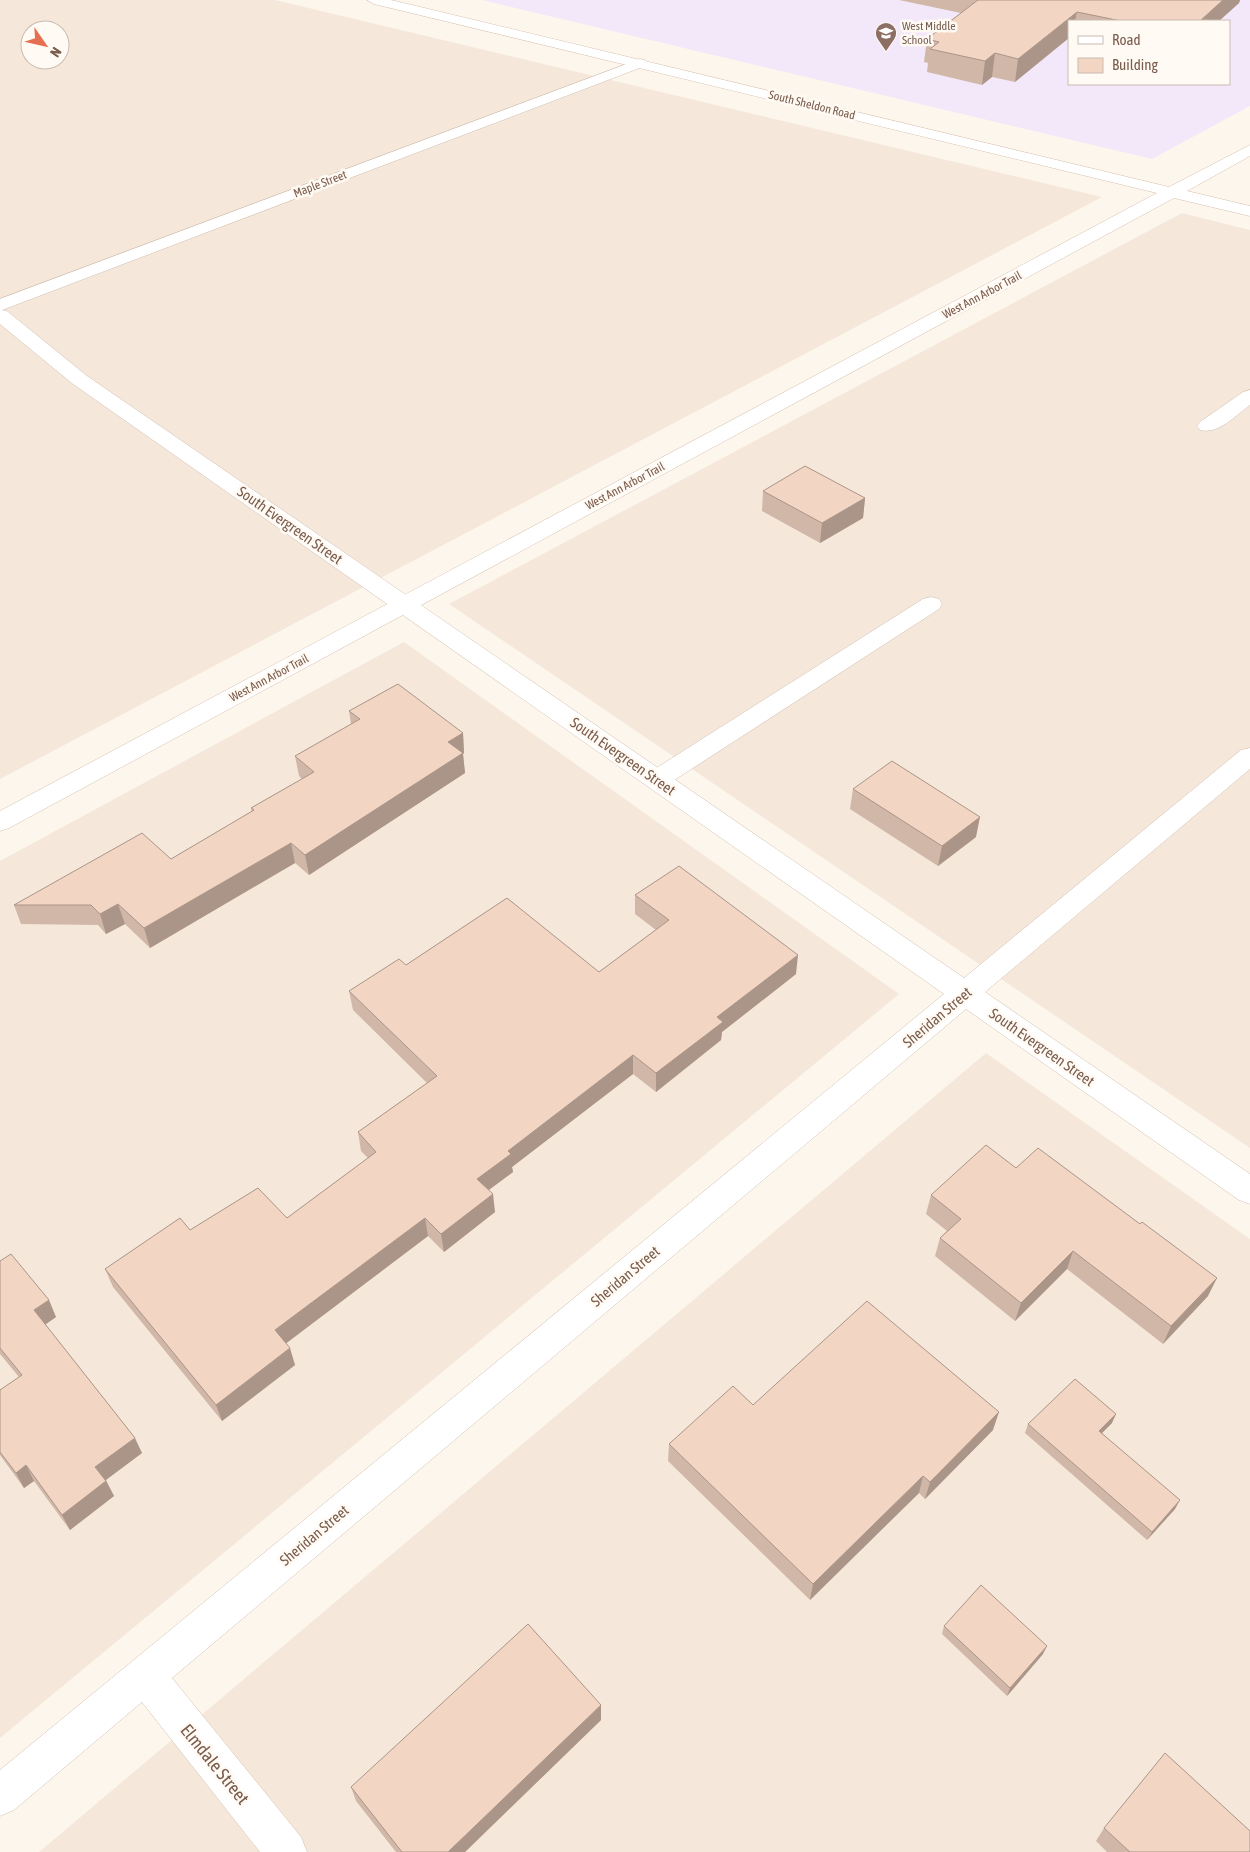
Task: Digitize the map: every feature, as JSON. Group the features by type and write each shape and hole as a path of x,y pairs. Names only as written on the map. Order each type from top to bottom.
{"street":[{"name":"South Sheldon Road","path":"374,0 1250,211"},
{"name":"Maple Street","path":"0,306 640,63"},
{"name":"West Ann Arbor Trail","path":"0,822 1250,150"},
{"name":"South Evergreen Street","path":"0,315 80,380 1250,1191"},
{"path":"1207,426 1250,396"},
{"path":"656,780 931,604"},
{"name":"Sheridan Street","path":"0,1796 1250,756"},
{"name":"Elmdale Street","path":"144,1676 286,1852"}],"shaded area":[{"path":"0,0 275,0 1102,197 0,779"},
{"name":"West Middle School","path":"482,0 1250,0 1250,106 1152,159"},
{"path":"1182,213 1250,230 1250,1148 449,604"},
{"path":"404,642 899,994 0,1738 0,861"},
{"path":"986,1053 1250,1239 1250,1852 39,1852"}],"building":[{"path":"978,0 1223,0 1201,20 1116,20 1077,12 1018,59 995,53 985,61 930,49 939,42 927,39"},
{"path":"805,466 865,498 822,523 763,491"},
{"path":"398,684 463,733 448,742 463,753 305,855 291,843 144,928 118,904 100,914 91,905 14,905 142,833 171,859 254,810 251,808 314,772 295,756 360,719 349,711"},
{"path":"892,761 980,817 942,846 853,789"},
{"path":"679,866 798,955 717,1017 723,1022 656,1073 633,1055 508,1151 511,1154 477,1179 493,1194 441,1234 425,1218 275,1330 290,1348 216,1405 105,1269 180,1218 190,1230 258,1188 287,1218 376,1152 358,1132 437,1076 349,991 399,959 406,965 507,898 599,972 669,920 635,895"},
{"path":"986,1145 1016,1168 1038,1148 1140,1224 1142,1222 1217,1278 1171,1326 1073,1251 1021,1303 940,1238 961,1219 931,1195"},
{"path":"11,1254 49,1300 34,1310 135,1438 95,1467 106,1481 62,1515 26,1465 16,1473 0,1452 0,1390 22,1375 0,1348 0,1261"},
{"path":"867,1301 999,1412 930,1482 923,1476 813,1584 669,1444 733,1386 753,1405"},
{"path":"1075,1379 1116,1414 1099,1431 1180,1500 1152,1532 1028,1424"},
{"path":"981,1585 1047,1646 1010,1688 944,1626"},
{"path":"528,1624 601,1705 448,1852 402,1852 351,1787"},
{"path":"1165,1753 1250,1831 1250,1852 1130,1852 1104,1828"}],"place":[{"name":"West Middle School","path":"886,52"}]}
